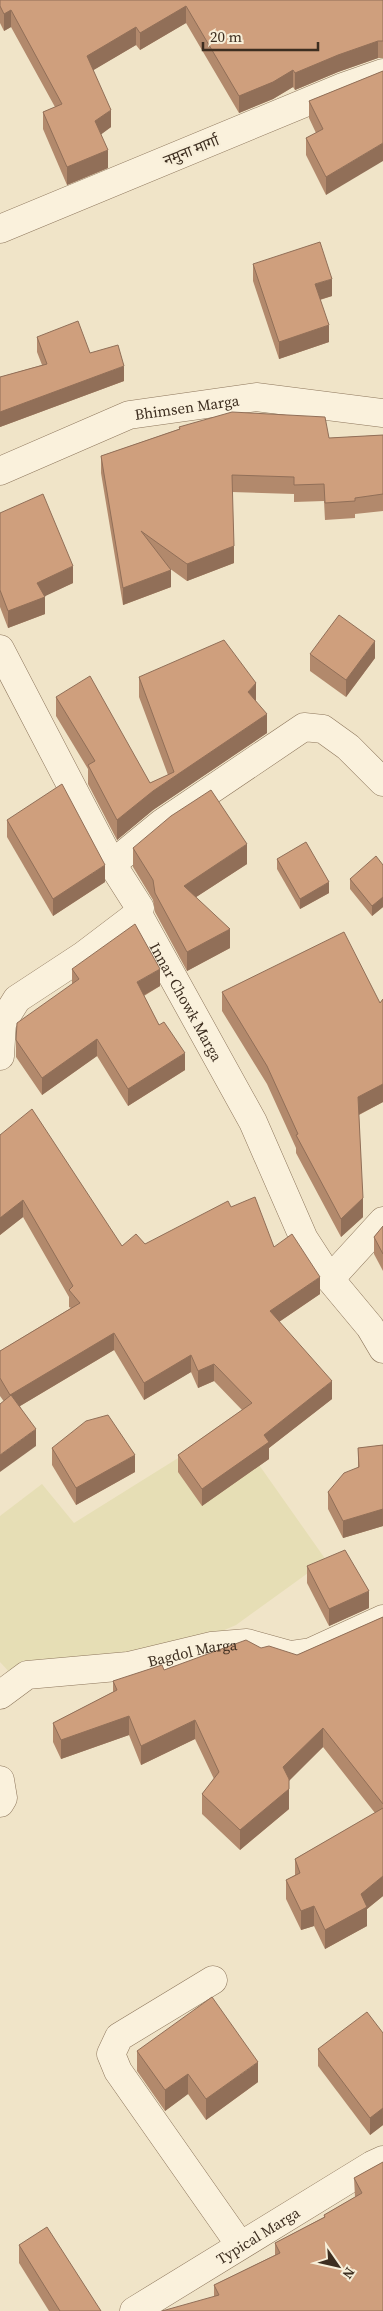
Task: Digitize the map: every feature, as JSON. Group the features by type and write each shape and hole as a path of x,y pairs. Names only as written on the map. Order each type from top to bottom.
{"street":[{"name":"नमुना मार्गा","path":"0,229 343,87 383,73"},
{"name":"Bhimsen Marga","path":"0,471 129,416 149,412 256,397 383,413"},
{"name":"Innar Chowk Marga","path":"0,650 112,864 140,908 138,914 253,1122 304,1239 330,1279 370,1327 383,1349"},
{"path":"112,864 162,823 304,727 323,729 348,747 383,782"},
{"path":"0,1056 2,1023 16,999 84,955 138,914"},
{"path":"330,1279 383,1221"},
{"name":"Bagdol Marga","path":"0,1695 27,1675 128,1666 211,1646 247,1643 290,1655 312,1652 383,1619"},
{"path":"0,1780 3,1798 0,1803"},
{"path":"213,1980 119,2037 110,2054 118,2071 240,2245"},
{"name":"Typical Marga","path":"134,2311 383,2160"}],"shaded area":[{"path":"231,1425 326,1560 236,1625 105,1682 55,1681 13,1676 0,1662 0,1516 42,1484 74,1523"}],"building":[{"path":"0,0 383,0 383,41 338,55 295,73 293,70 273,82 239,96 186,6 140,33 136,27 87,56 111,110 95,121 108,150 67,167 43,112 62,104 11,10 4,14 0,6"},
{"path":"383,71 383,143 326,177 306,138 323,129 309,101"},
{"path":"320,242 332,279 315,284 329,325 279,342 253,264"},
{"path":"78,321 90,353 118,345 124,366 0,412 0,377 47,364 37,337"},
{"path":"232,412 325,417 329,438 383,435 383,494 355,498 355,501 325,503 324,484 294,485 294,477 232,475 234,546 187,564 141,531 171,570 123,588 101,456 180,429 179,427"},
{"path":"43,494 73,566 37,583 45,597 8,611 0,590 0,513"},
{"path":"339,615 375,641 346,680 310,654"},
{"path":"224,640 256,683 248,692 267,714 153,791 117,820 88,765 95,761 56,697 90,676 150,783 174,772 139,677"},
{"path":"62,784 105,865 53,899 7,820"},
{"path":"211,790 247,844 184,886 230,929 187,952 155,893 153,880 133,848 171,816"},
{"path":"306,842 329,882 300,899 277,859"},
{"path":"376,856 383,865 383,897 372,906 350,879"},
{"path":"135,924 160,969 137,982 159,1025 164,1022 185,1053 128,1089 97,1039 42,1078 16,1040 17,1023 79,979 72,969"},
{"path":"344,932 380,1003 383,999 383,1084 358,1097 363,1198 341,1219 296,1135 298,1134 267,1066 222,992"},
{"path":"32,1109 122,1246 136,1234 145,1244 228,1201 231,1207 255,1197 274,1247 292,1234 320,1277 270,1311 332,1381 264,1435 269,1442 202,1489 178,1455 252,1403 214,1364 198,1371 191,1355 144,1383 114,1333 10,1395 0,1378 0,1351 80,1303 69,1290 73,1286 23,1200 0,1218 0,1135"},
{"path":"383,1226 383,1254 374,1237"},
{"path":"11,1395 36,1429 0,1455 0,1404"},
{"path":"108,1415 135,1455 76,1488 52,1448 86,1421"},
{"path":"383,1445 383,1509 343,1521 328,1492 344,1473 359,1467 358,1448"},
{"path":"345,1550 369,1591 329,1609 307,1566"},
{"path":"383,1617 383,1804 323,1728 283,1767 289,1779 289,1789 240,1830 202,1794 219,1772 195,1720 141,1746 129,1716 61,1740 53,1723 117,1690 113,1681 162,1665 164,1670 246,1640 261,1648 269,1646 297,1655"},
{"path":"383,1808 383,1876 361,1894 367,1907 325,1930 314,1906 301,1911 286,1880 300,1873 295,1859"},
{"path":"212,1997 258,2062 206,2099 188,2074 165,2090 137,2051"},
{"path":"367,2012 383,2033 383,2108 370,2118 318,2049"},
{"path":"383,2162 383,2311 162,2311 219,2295 214,2285 280,2253 275,2243 325,2217 324,2215 362,2193 354,2178"},
{"path":"47,2227 101,2311 60,2311 19,2245"}]}
